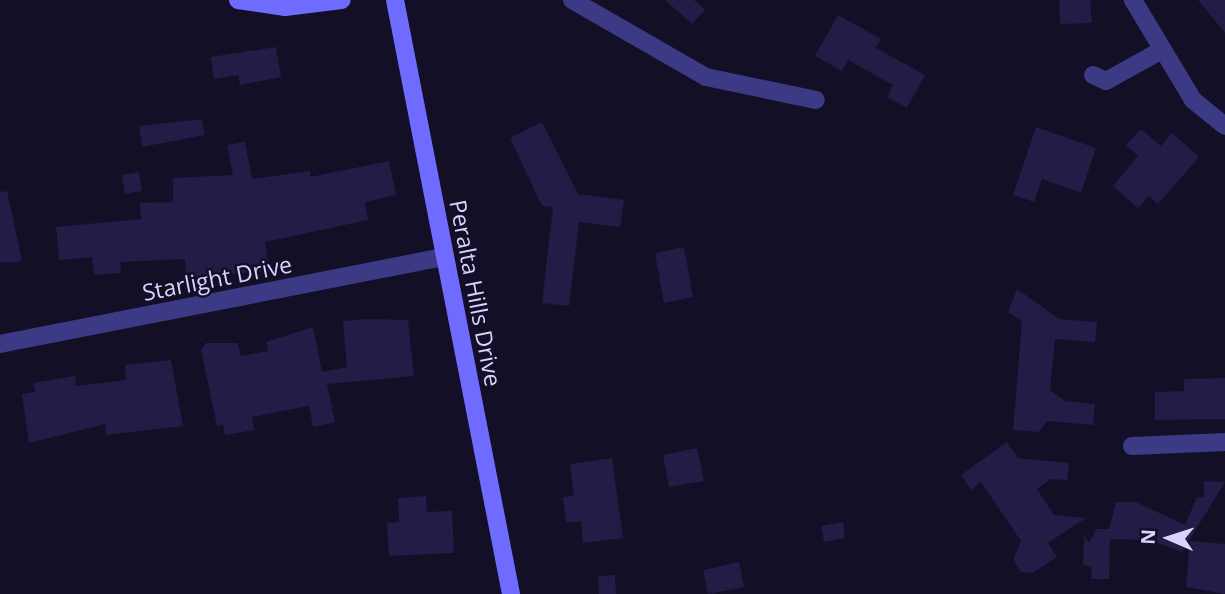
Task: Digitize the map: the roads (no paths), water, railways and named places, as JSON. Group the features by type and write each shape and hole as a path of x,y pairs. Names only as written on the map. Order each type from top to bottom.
{"street":[{"path":"238,0 285,7 342,0"},
{"name":"Peralta Hills Drive","path":"395,0 443,257 511,594"},
{"path":"572,0 706,77 817,100"},
{"path":"1133,0 1160,51 1193,100 1225,126"},
{"path":"1093,75 1106,81 1160,51"},
{"name":"Starlight Drive","path":"0,344 443,257"},
{"path":"1132,446 1225,442"}]}
